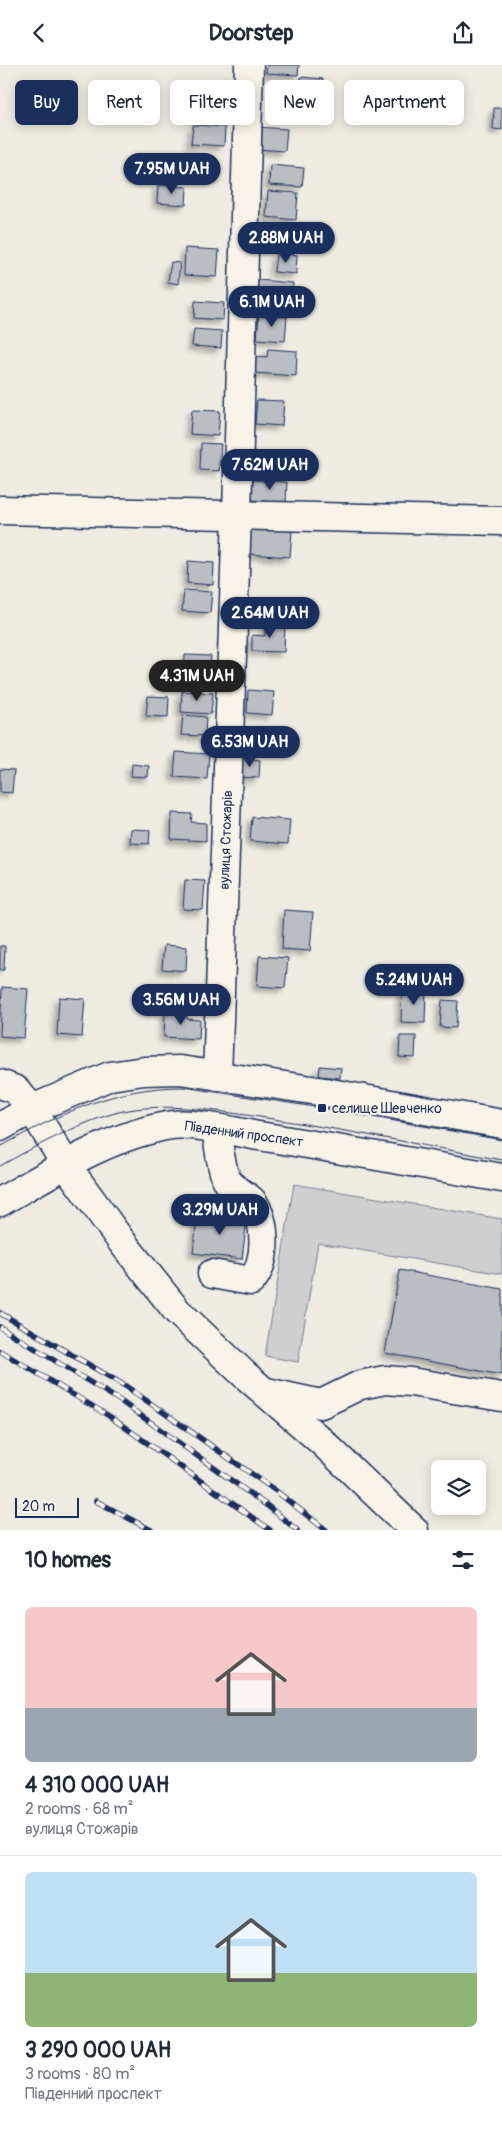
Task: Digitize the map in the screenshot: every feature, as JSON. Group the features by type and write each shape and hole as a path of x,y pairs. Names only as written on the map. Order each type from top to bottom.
{"street":[{"name":"вулиця Стожарів","path":"217,1076 237,515 249,65"},
{"path":"0,510 502,521"},
{"path":"0,1127 32,1109 110,1076 144,1071 180,1070 325,1092 502,1124"},
{"path":"0,1084 16,1090 32,1109 66,1165 122,1242 177,1311 264,1392 321,1441 414,1530"},
{"name":"Південний проспект","path":"0,1202 110,1143 145,1131 175,1125 216,1129 502,1178"},
{"path":"212,1274 251,1281 257,1275 262,1256 263,1234 261,1215 251,1201 226,1180 216,1129"},
{"path":"264,1392 321,1404 360,1385 385,1380 411,1382 502,1397"}],"shaded area":[{"path":"294,1184 502,1219 502,1274 318,1243 298,1362 265,1356"}],"building":[{"path":"267,65 299,65 298,75 266,73"},
{"path":"301,77 323,79 323,80 301,80"},
{"path":"494,108 502,108 502,130 493,129"},
{"path":"193,125 225,127 224,146 191,144"},
{"path":"257,127 287,129 285,151 256,149"},
{"path":"270,165 304,168 302,187 269,185"},
{"path":"158,185 187,187 186,205 157,203"},
{"path":"268,191 298,193 296,220 266,217"},
{"path":"266,224 297,226 296,248 264,246"},
{"path":"185,248 219,250 217,277 184,275"},
{"path":"276,253 297,255 296,274 274,272"},
{"path":"171,262 180,263 178,284 168,282"},
{"path":"258,280 293,283 291,312 255,310"},
{"path":"195,301 224,303 223,320 194,318"},
{"path":"259,315 287,317 285,341 257,339"},
{"path":"194,329 222,331 221,348 192,346"},
{"path":"268,349 297,351 296,376 254,373 255,356 267,357"},
{"path":"257,400 284,401 282,426 255,424"},
{"path":"192,410 220,411 218,436 190,434"},
{"path":"201,443 221,444 219,471 200,470"},
{"path":"253,480 287,482 286,503 252,500"},
{"path":"251,528 292,531 290,557 249,554"},
{"path":"188,561 214,563 213,585 187,583"},
{"path":"184,590 212,592 210,613 182,611"},
{"path":"265,624 285,625 284,652 252,651 252,635 265,636"},
{"path":"185,655 211,656 209,675 184,674"},
{"path":"248,690 274,692 272,715 247,713"},
{"path":"182,691 213,693 211,714 181,712"},
{"path":"148,696 169,697 168,717 146,716"},
{"path":"183,715 206,717 205,736 181,735"},
{"path":"176,752 209,754 207,779 174,777"},
{"path":"241,758 260,760 259,778 239,777"},
{"path":"132,764 149,766 148,777 131,776"},
{"path":"0,769 14,770 12,793 0,792"},
{"path":"172,813 192,814 191,822 206,823 206,841 171,839"},
{"path":"252,817 290,820 288,844 250,841"},
{"path":"131,829 150,830 149,844 130,843"},
{"path":"185,880 205,881 203,910 183,909"},
{"path":"284,910 313,912 310,951 282,949"},
{"path":"164,945 187,947 186,971 162,969"},
{"path":"0,946 5,946 4,970 0,970"},
{"path":"259,956 288,958 285,988 257,986"},
{"path":"2,987 28,989 24,1038 0,1036"},
{"path":"402,988 426,989 425,1023 401,1022"},
{"path":"59,997 85,999 82,1037 57,1035"},
{"path":"442,1000 458,1001 456,1028 440,1027"},
{"path":"165,1011 187,1012 187,1019 200,1020 199,1039 164,1037"},
{"path":"400,1036 416,1036 415,1058 399,1057"},
{"path":"320,1066 341,1068 340,1078 319,1076"},
{"path":"198,1212 247,1218 242,1259 193,1253"},
{"path":"400,1270 502,1289 502,1375 385,1353"}],"tram line":[{"path":"0,1147 44,1124 110,1097 158,1088 183,1087 322,1108 502,1140"},
{"path":"0,1166 45,1142 97,1119 128,1110 161,1107 211,1110 290,1122 502,1160"}],"railway":[{"path":"0,1313 127,1387 276,1491 326,1530"},
{"path":"0,1327 119,1400 269,1507 297,1530"},
{"path":"0,1351 109,1416 270,1530"},
{"path":"96,1501 151,1530"}],"place":[{"name":"селище Шевченко","path":"322,1108"}]}
